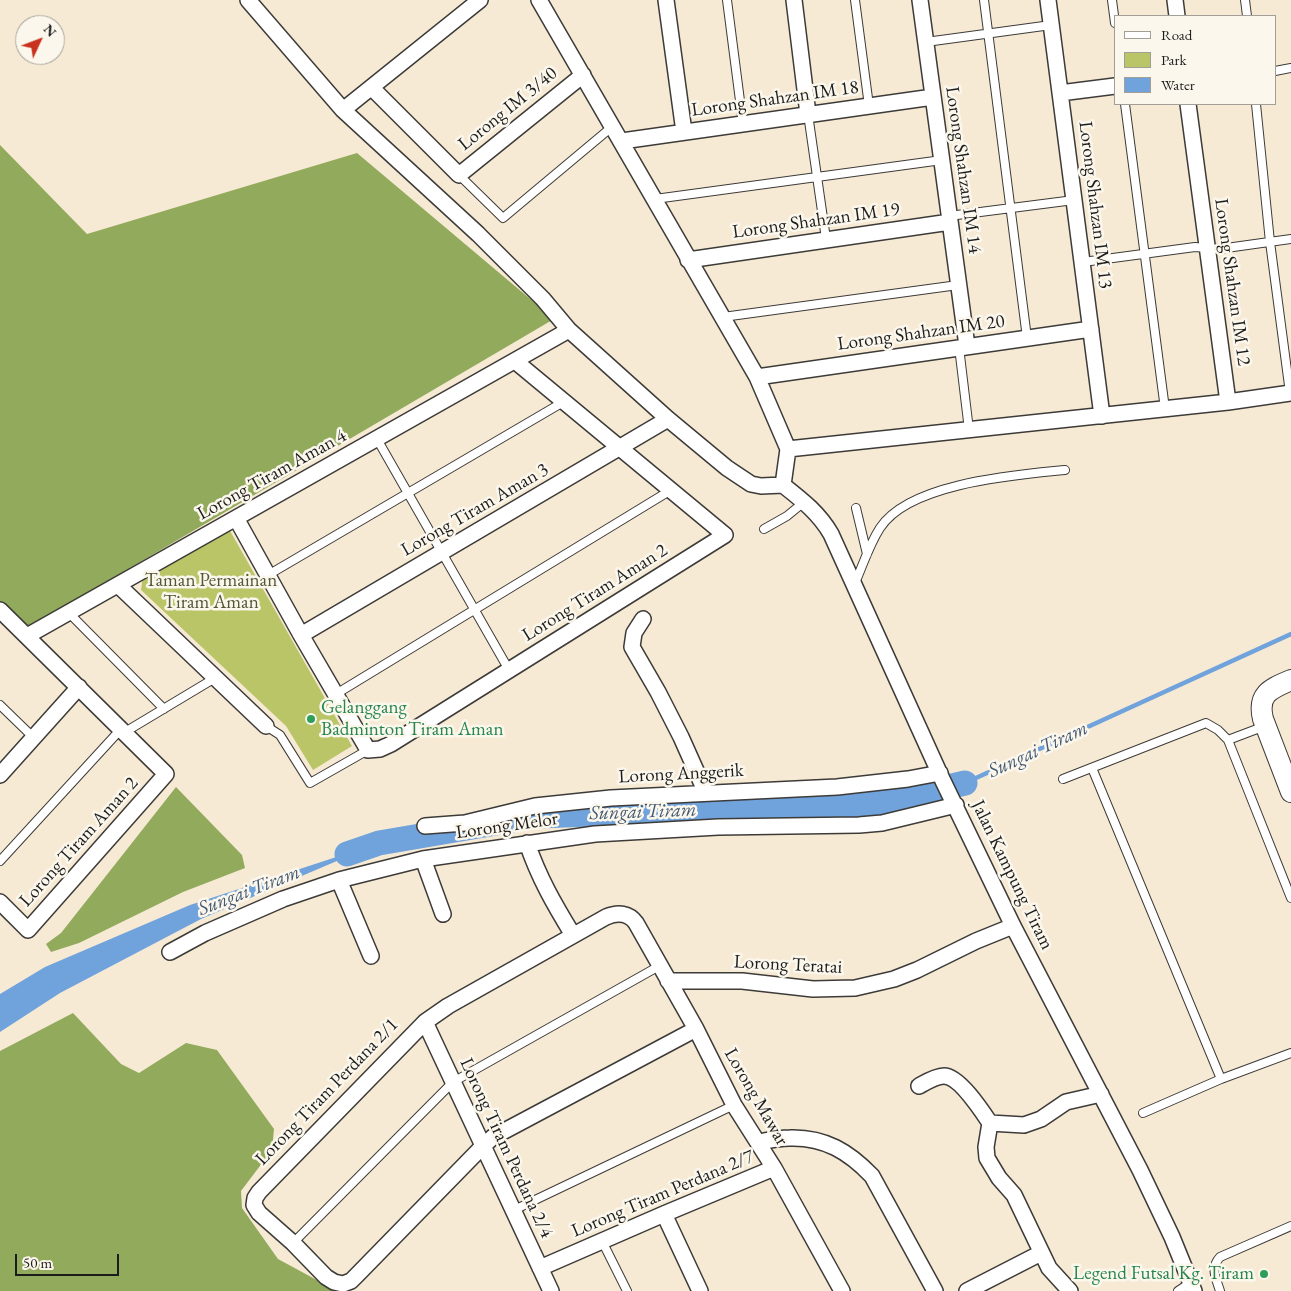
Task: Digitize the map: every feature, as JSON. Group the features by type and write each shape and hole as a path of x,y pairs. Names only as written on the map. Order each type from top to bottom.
{"street":[{"path":"248,0 343,110 478,234 543,299 569,330 668,420 739,477 751,484 761,486 783,485 788,449 757,377 539,0"},
{"path":"343,110 480,0"},
{"path":"666,0 684,132"},
{"path":"794,0 808,114"},
{"name":"Lorong Shahzan IM 14","path":"920,0 958,285 963,347"},
{"name":"Lorong Shahzan IM 13","path":"1048,0 1102,416"},
{"path":"1175,0 1177,15"},
{"name":"Lorong IM 3/40","path":"460,175 582,75"},
{"path":"1060,93 1114,86"},
{"path":"372,88 460,175"},
{"name":"Lorong Shahzan IM 18","path":"622,141 933,97"},
{"name":"Lorong Shahzan IM 12","path":"1188,105 1228,402"},
{"name":"Lorong Shahzan IM 19","path":"688,260 949,219"},
{"name":"Lorong Shahzan IM 20","path":"757,377 1091,328"},
{"name":"Lorong Tiram Aman 4","path":"27,636 569,330"},
{"name":"Lorong Tiram Aman 2","path":"368,750 380,749 392,744 725,535 565,400 515,361"},
{"path":"788,449 1165,410 1290,393"},
{"name":"Lorong Tiram Aman 3","path":"301,636 668,420"},
{"name":"Jalan Kampung Tiram","path":"783,485 824,521 941,777 1013,926 1144,1178 1172,1237 1187,1288"},
{"path":"236,518 301,636 368,750"},
{"path":"118,585 266,726"},
{"path":"0,610 123,730"},
{"path":"643,619 634,633 632,647 666,707 706,793"},
{"path":"1286,682 1262,698 1260,709 1291,792"},
{"path":"0,775 79,688"},
{"name":"Lorong Tiram Aman 2","path":"0,902 28,930 166,774 123,730"},
{"name":"Lorong Anggerik","path":"425,826 466,823 535,806 611,798 837,787 941,777"},
{"name":"Lorong Melor","path":"170,952 205,933 275,902 339,880 424,859 595,834 709,827 882,823 953,801"},
{"path":"528,843 537,871 573,935"},
{"path":"424,859 443,914"},
{"path":"339,880 371,956"},
{"name":"Lorong Tiram Perdana 2/1","path":"293,1243 259,1213 254,1206 255,1198 425,1022 448,1006 573,935 614,914 629,916 636,923"},
{"name":"Lorong Mawar","path":"636,923 696,1029 734,1105 759,1142 842,1291"},
{"name":"Lorong Teratai","path":"668,981 742,981 813,989 855,988 875,985 917,970 976,941 1013,926"},
{"name":"Lorong Tiram Perdana 2/4","path":"425,1022 551,1291"},
{"path":"293,1243 326,1277 334,1282 343,1284 351,1280 493,1137 696,1029"},
{"path":"919,1086 941,1076 948,1076 954,1079 990,1123 986,1147 988,1158 999,1178 1014,1195 1049,1268 1070,1291"},
{"path":"990,1123 1024,1125 1041,1119 1066,1102 1100,1094"},
{"path":"759,1142 790,1138 814,1140 842,1150 858,1162 872,1176 936,1291"},
{"name":"Lorong Tiram Perdana 2/7","path":"540,1268 774,1168"},
{"path":"664,1214 700,1291"},
{"path":"967,1291 1041,1253"}],"lane":[{"path":"727,0 743,124"},
{"path":"856,0 869,106"},
{"path":"984,0 1027,338"},
{"path":"1112,0 1114,15"},
{"path":"1245,0 1246,15"},
{"path":"926,42 1052,25"},
{"path":"1276,71 1291,68"},
{"path":"1125,105 1165,410"},
{"path":"1256,105 1270,242 1290,393"},
{"path":"808,114 826,239"},
{"path":"460,175 503,218 613,126"},
{"path":"655,199 942,160"},
{"path":"949,219 1011,208 1074,200"},
{"path":"1083,262 1194,247 1218,249 1291,239"},
{"path":"723,318 958,285"},
{"path":"963,347 969,430"},
{"path":"268,575 565,400"},
{"path":"377,439 509,670"},
{"path":"854,585 880,527 902,508 924,497 974,482 1064,470"},
{"path":"336,694 672,490"},
{"path":"764,529 778,522 804,502"},
{"path":"856,508 867,554"},
{"path":"69,612 164,709"},
{"path":"0,862 123,730 164,709 215,678"},
{"path":"0,705 34,738"},
{"path":"1063,779 1206,723 1218,730 1228,740 1291,897"},
{"path":"266,726 280,735 310,783 368,750"},
{"path":"1228,740 1265,726"},
{"path":"1092,768 1221,1079"},
{"path":"293,1243 453,1082 660,965"},
{"path":"1143,1113 1221,1079 1291,1053"},
{"path":"514,1210 734,1105"},
{"path":"1220,1291 1213,1270 1215,1262 1220,1257 1291,1226"},
{"path":"602,1241 627,1291"}],"green space":[{"path":"0,145 87,234 357,153 554,319 26,629 0,607"},
{"name":"Taman Permainan Tiram Aman","path":"229,529 352,746 313,770 286,726 141,590 143,575"},
{"path":"176,787 242,855 245,868 183,892 79,943 51,952 46,944 61,933"},
{"path":"73,1013 121,1064 139,1073 186,1043 217,1050 274,1129 272,1150 241,1191 242,1208 278,1259 337,1291 0,1291 0,1051"}],"water":[{"path":"379,843 201,919 60,993 0,1032 0,994 45,967 190,905"}],"waterway":[{"name":"Sungai Tiram","path":"965,783 1291,634"},
{"name":"Sungai Tiram","path":"347,854 379,843 537,816 874,804 965,783"}],"place":[{"name":"Gelanggang Badminton Tiram Aman","path":"311,719"},
{"name":"Legend Futsal Kg. Tiram","path":"1264,1274"}]}
